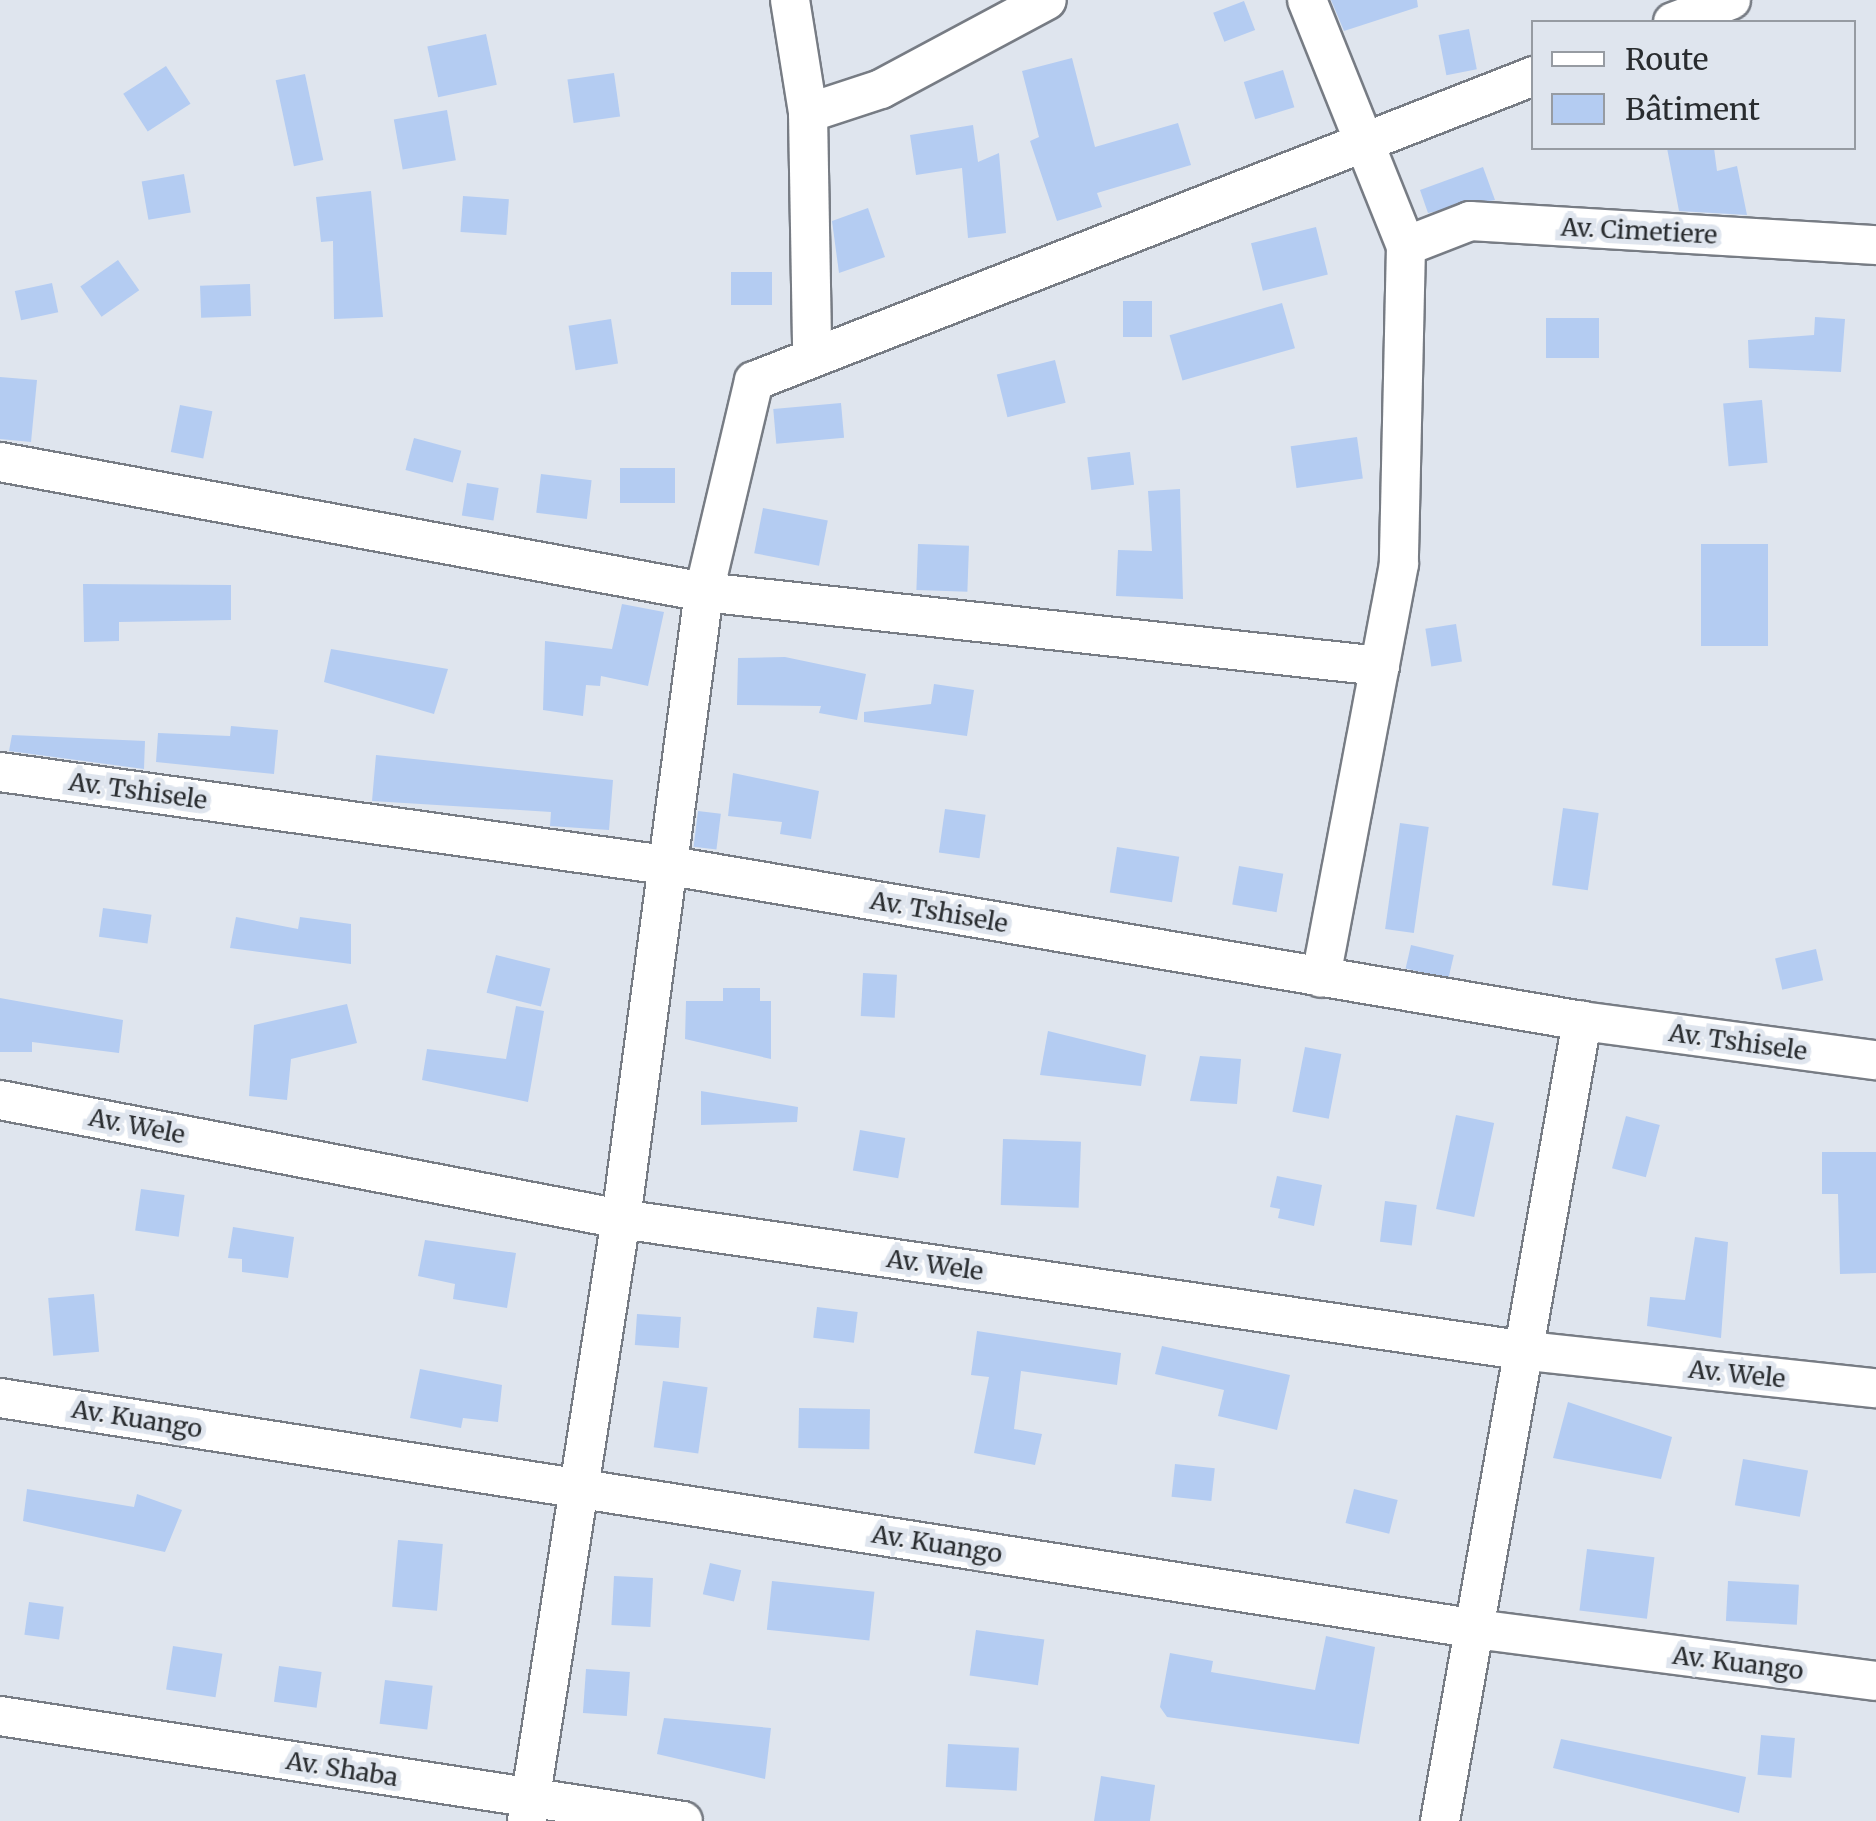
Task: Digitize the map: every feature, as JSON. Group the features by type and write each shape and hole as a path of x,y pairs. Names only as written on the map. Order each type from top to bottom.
{"street":[{"path":"790,0 808,113 812,353"},
{"path":"808,113 881,89 1046,0"},
{"path":"1307,0 1359,144 1406,246 1398,564 1320,978"},
{"path":"1678,20 1731,0"},
{"path":"528,1809 621,1219 704,592 754,381 812,353 1531,77"},
{"name":"Av. Cimetiere","path":"1406,246 1470,221 1876,245"},
{"path":"0,462 704,592 1380,666"},
{"name":"Av. Tshisele","path":"0,772 665,865 1582,1021 1876,1060"},
{"path":"1440,1821 1527,1351 1582,1021"},
{"name":"Av. Wele","path":"0,1100 621,1219 1527,1351 1876,1388"},
{"name":"Av. Kuango","path":"0,1398 1476,1629 1876,1681"},
{"name":"Av. Shaba","path":"0,1716 528,1809 683,1821"}],"building":[{"path":"1331,0 1417,0 1418,7 1344,31"},
{"path":"1244,1 1255,30 1224,42 1213,13"},
{"path":"1469,29 1477,69 1446,75 1439,35"},
{"path":"486,34 497,85 438,97 427,46"},
{"path":"1072,58 1095,147 1178,123 1191,165 1097,193 1102,207 1057,221 1030,141 1039,137 1022,71"},
{"path":"166,66 191,104 148,132 123,94"},
{"path":"1283,70 1294,107 1255,119 1244,82"},
{"path":"614,73 620,117 574,123 567,80"},
{"path":"305,74 323,160 294,166 276,80"},
{"path":"447,110 456,160 403,170 394,119"},
{"path":"973,125 978,162 999,153 1006,233 968,238 962,168 916,175 910,135"},
{"path":"1667,150 1714,150 1717,171 1737,166 1747,215 1679,211"},
{"path":"1483,167 1495,200 1428,213 1420,190"},
{"path":"184,174 191,212 148,220 142,181"},
{"path":"371,191 383,317 334,319 333,241 321,242 316,197"},
{"path":"463,196 509,199 506,235 460,232"},
{"path":"868,208 885,257 839,273 832,221"},
{"path":"1316,227 1328,275 1263,291 1251,243"},
{"path":"118,260 139,290 102,317 80,286"},
{"path":"731,272 772,272 772,305 731,305"},
{"path":"52,283 58,312 21,320 15,291"},
{"path":"250,284 251,316 201,318 200,286"},
{"path":"1123,301 1152,301 1152,337 1123,337"},
{"path":"1282,303 1295,348 1182,380 1170,335"},
{"path":"1815,317 1845,319 1841,372 1749,368 1748,340 1814,335"},
{"path":"1546,318 1599,318 1599,358 1546,358"},
{"path":"611,319 618,363 576,370 569,326"},
{"path":"1055,360 1066,403 1007,417 997,375"},
{"path":"0,377 37,380 31,442 0,439"},
{"path":"1762,400 1767,463 1729,466 1723,403"},
{"path":"841,403 844,438 776,444 773,409"},
{"path":"180,405 212,411 203,458 171,452"},
{"path":"1357,437 1363,479 1296,488 1291,446"},
{"path":"414,438 461,451 453,483 405,470"},
{"path":"1130,452 1134,485 1091,490 1087,457"},
{"path":"620,468 675,468 675,503 620,503"},
{"path":"541,474 592,480 587,519 536,513"},
{"path":"467,483 499,488 493,521 462,516"},
{"path":"1180,489 1183,599 1116,596 1118,550 1152,551 1148,491"},
{"path":"763,508 828,521 819,566 754,553"},
{"path":"918,544 969,546 967,592 916,590"},
{"path":"1701,544 1768,544 1768,646 1701,646"},
{"path":"83,584 231,585 231,620 119,622 119,641 84,642"},
{"path":"622,604 664,612 648,686 601,676 600,686 586,685 583,716 543,710 545,641 612,649"},
{"path":"1456,624 1462,662 1431,666 1425,629"},
{"path":"331,649 448,669 434,714 324,682"},
{"path":"785,657 866,674 857,720 819,713 821,706 737,705 738,658"},
{"path":"934,684 974,690 967,736 864,722 864,712 931,704"},
{"path":"231,726 278,730 274,774 156,762 158,733 230,736"},
{"path":"12,735 145,741 144,769 9,751"},
{"path":"376,755 613,780 609,830 550,826 551,812 372,801"},
{"path":"733,773 819,791 811,839 780,834 782,822 728,816"},
{"path":"1563,808 1599,813 1588,890 1552,885"},
{"path":"945,809 986,815 979,858 939,853"},
{"path":"698,811 721,814 716,850 694,847"},
{"path":"1400,823 1429,827 1414,933 1385,929"},
{"path":"1117,847 1179,857 1172,902 1110,892"},
{"path":"1239,866 1283,874 1277,912 1232,904"},
{"path":"103,908 152,915 147,944 99,937"},
{"path":"236,917 298,929 300,917 351,924 351,964 230,948"},
{"path":"1411,945 1454,955 1448,978 1406,968"},
{"path":"1816,949 1823,980 1782,990 1775,958"},
{"path":"496,955 550,969 541,1006 487,993"},
{"path":"863,973 897,975 895,1018 861,1016"},
{"path":"723,988 760,988 760,1001 771,1001 771,1059 685,1039 686,1001 723,1001"},
{"path":"0,998 123,1020 119,1053 32,1042 32,1052 0,1052"},
{"path":"347,1004 357,1043 291,1059 287,1100 249,1096 254,1025"},
{"path":"516,1006 544,1011 528,1102 422,1080 427,1049 506,1059"},
{"path":"1048,1031 1146,1055 1141,1086 1040,1075"},
{"path":"1305,1047 1341,1054 1329,1119 1292,1112"},
{"path":"1200,1056 1241,1059 1237,1104 1190,1101"},
{"path":"701,1091 798,1107 797,1122 701,1125"},
{"path":"1456,1115 1494,1123 1474,1217 1436,1209"},
{"path":"1626,1116 1660,1125 1646,1177 1612,1168"},
{"path":"860,1130 905,1138 898,1178 853,1170"},
{"path":"1003,1139 1081,1142 1079,1208 1001,1205"},
{"path":"1822,1152 1876,1152 1876,1273 1840,1274 1838,1194 1822,1194"},
{"path":"1277,1176 1322,1185 1314,1226 1278,1218 1280,1209 1270,1207"},
{"path":"141,1189 185,1195 179,1237 135,1231"},
{"path":"1385,1201 1417,1205 1412,1246 1380,1242"},
{"path":"233,1227 294,1237 288,1278 242,1272 242,1259 228,1258"},
{"path":"1695,1237 1728,1242 1721,1338 1647,1326 1650,1297 1685,1300"},
{"path":"425,1240 516,1253 507,1308 453,1299 455,1284 418,1276"},
{"path":"94,1294 99,1352 53,1356 48,1298"},
{"path":"817,1307 858,1312 854,1343 813,1338"},
{"path":"637,1314 681,1317 679,1348 635,1345"},
{"path":"977,1331 1121,1353 1117,1385 1021,1371 1014,1429 1042,1434 1035,1465 974,1453 989,1377 971,1375"},
{"path":"1162,1346 1290,1375 1277,1430 1218,1416 1224,1390 1155,1374"},
{"path":"420,1369 502,1385 498,1422 463,1418 461,1428 410,1418"},
{"path":"663,1381 708,1387 698,1454 654,1447"},
{"path":"1568,1402 1672,1437 1661,1479 1553,1458"},
{"path":"799,1408 870,1409 869,1449 798,1448"},
{"path":"1743,1459 1808,1470 1800,1517 1735,1505"},
{"path":"1175,1464 1215,1468 1211,1501 1172,1497"},
{"path":"27,1489 134,1507 137,1494 182,1510 165,1552 23,1521"},
{"path":"1354,1489 1398,1500 1389,1534 1346,1523"},
{"path":"398,1540 443,1544 437,1611 392,1607"},
{"path":"1587,1549 1654,1557 1647,1619 1579,1611"},
{"path":"710,1563 741,1570 734,1601 703,1594"},
{"path":"614,1576 653,1578 650,1627 611,1625"},
{"path":"772,1581 874,1592 869,1640 767,1630"},
{"path":"1728,1581 1799,1585 1797,1625 1726,1621"},
{"path":"29,1602 64,1607 59,1640 24,1635"},
{"path":"976,1630 1044,1640 1038,1685 970,1676"},
{"path":"1326,1636 1375,1647 1359,1744 1167,1717 1160,1707 1170,1653 1213,1661 1211,1672 1315,1690"},
{"path":"173,1646 222,1654 216,1697 166,1689"},
{"path":"279,1666 322,1672 317,1708 274,1702"},
{"path":"586,1669 630,1672 627,1716 583,1713"},
{"path":"385,1680 433,1686 427,1730 380,1724"},
{"path":"664,1718 771,1728 765,1779 657,1754"},
{"path":"1761,1735 1795,1738 1791,1778 1758,1775"},
{"path":"1561,1739 1746,1777 1739,1813 1553,1768"},
{"path":"948,1744 1019,1748 1017,1791 946,1787"},
{"path":"1101,1776 1155,1785 1150,1821 1094,1821"}]}
